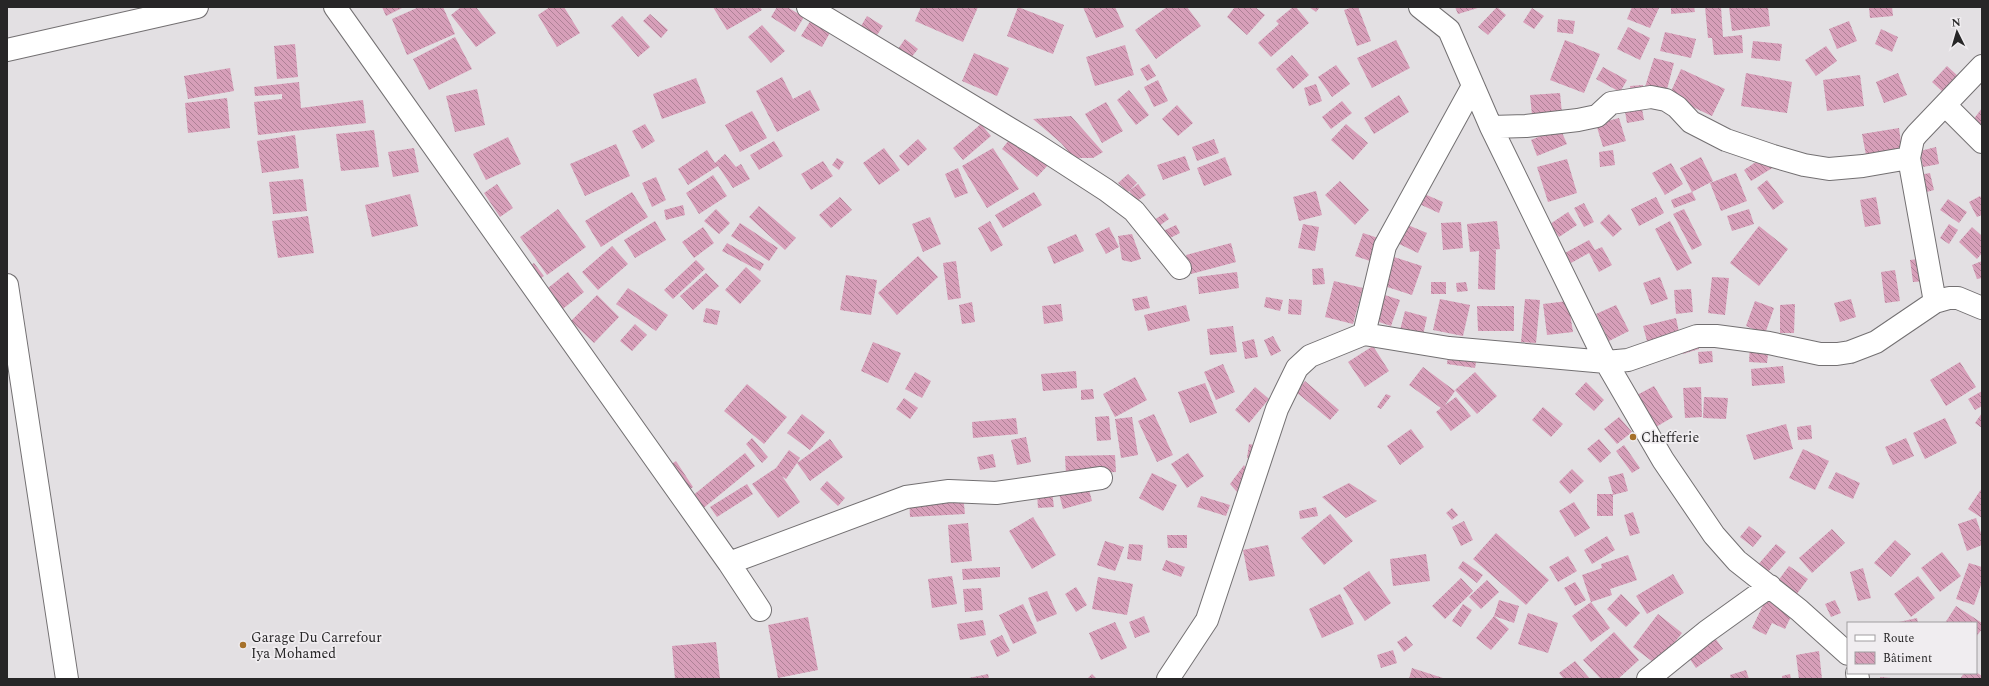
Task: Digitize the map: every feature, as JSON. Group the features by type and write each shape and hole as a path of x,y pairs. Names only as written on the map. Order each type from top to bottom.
{"street":[{"path":"7,50 197,7"},
{"path":"335,7 729,563 760,610"},
{"path":"808,7 1035,144 1106,190 1134,211 1180,268"},
{"path":"1420,7 1449,30"},
{"path":"1445,7 1449,30 1491,127 1606,362 1664,460 1714,535 1737,561 1799,610 1847,653"},
{"path":"1935,302 1909,158 1914,139 1917,134 1982,66"},
{"path":"1364,334 1385,246 1473,86"},
{"path":"1491,127 1526,126 1578,120 1597,116 1611,103 1651,97 1666,100 1677,107 1691,122 1726,140 1804,165 1829,169 1863,166 1909,158"},
{"path":"1945,104 1982,142"},
{"path":"7,285 67,679"},
{"path":"1168,679 1207,620 1277,409 1297,368 1310,356 1364,334 1449,348 1606,362 1628,360 1697,336 1716,336 1769,343 1820,354 1850,352 1876,342 1935,302 1949,298 1958,298 1982,308"},
{"path":"729,563 906,497 949,491 996,493 1101,478"},
{"path":"1648,679 1706,632 1770,586"}],"building":[{"path":"382,7 401,7 402,8 386,16"},
{"path":"419,7 443,7 455,34 407,55 392,19"},
{"path":"461,7 476,7 496,33 476,47 451,15"},
{"path":"550,7 564,7 580,33 557,47 538,15"},
{"path":"713,7 760,7 762,10 727,30"},
{"path":"777,7 787,7 804,17 795,32 771,17"},
{"path":"921,7 978,7 963,42 915,21"},
{"path":"1018,7 1064,25 1053,54 1007,36"},
{"path":"1083,7 1115,7 1124,27 1096,38"},
{"path":"1167,7 1187,7 1201,26 1156,59 1135,30"},
{"path":"1235,7 1255,7 1265,15 1247,35 1227,17"},
{"path":"1293,7 1296,7 1309,23 1271,57 1258,43 1279,24 1276,21"},
{"path":"1309,7 1320,7 1316,12"},
{"path":"1358,7 1371,41 1357,46 1344,10"},
{"path":"1455,7 1481,7 1458,14"},
{"path":"1497,7 1506,15 1488,35 1478,27"},
{"path":"1632,7 1659,8 1650,28 1627,19"},
{"path":"1671,7 1694,7 1695,12 1671,14"},
{"path":"1705,7 1721,7 1723,37 1742,35 1743,53 1714,55 1712,38 1708,38"},
{"path":"1729,7 1768,7 1770,26 1732,31"},
{"path":"1869,7 1892,7 1893,16 1870,18"},
{"path":"1532,8 1544,16 1534,29 1523,22"},
{"path":"650,14 668,30 661,38 643,21"},
{"path":"622,16 650,47 638,57 611,26"},
{"path":"867,16 883,26 873,41 858,31"},
{"path":"1558,19 1575,21 1573,34 1557,32"},
{"path":"811,20 831,31 822,47 801,36"},
{"path":"1849,21 1857,41 1837,49 1829,29"},
{"path":"762,25 785,51 771,63 748,37"},
{"path":"1628,27 1650,38 1640,60 1617,49"},
{"path":"1881,29 1898,37 1892,52 1875,44"},
{"path":"1665,32 1696,39 1691,58 1660,51"},
{"path":"455,37 472,69 429,90 413,59"},
{"path":"905,39 918,49 910,59 898,49"},
{"path":"1396,40 1410,68 1372,88 1357,58"},
{"path":"1565,40 1600,54 1584,93 1550,80"},
{"path":"1753,41 1782,44 1780,61 1751,58"},
{"path":"295,44 298,77 277,79 274,46"},
{"path":"1125,45 1134,75 1095,86 1086,57"},
{"path":"1826,46 1837,61 1816,76 1805,60"},
{"path":"974,53 1009,68 997,96 962,81"},
{"path":"1292,55 1309,75 1293,89 1276,69"},
{"path":"1654,58 1674,63 1666,93 1645,87"},
{"path":"1149,64 1156,76 1147,81 1140,69"},
{"path":"1336,65 1350,84 1332,97 1318,77"},
{"path":"1947,66 1959,77 1944,93 1932,82"},
{"path":"1603,67 1627,80 1620,92 1596,79"},
{"path":"230,68 234,91 188,99 184,76"},
{"path":"1681,69 1725,89 1712,116 1669,96"},
{"path":"1746,73 1792,82 1787,113 1741,106"},
{"path":"1898,73 1907,95 1884,103 1876,82"},
{"path":"1860,75 1864,106 1827,111 1823,80"},
{"path":"782,77 793,99 810,90 820,110 777,132 756,91"},
{"path":"696,78 706,103 662,119 653,94"},
{"path":"1158,80 1168,101 1154,107 1144,87"},
{"path":"299,82 301,108 363,100 366,123 258,135 254,102 282,99 282,94 255,96 254,87"},
{"path":"1316,84 1322,101 1309,106 1304,88"},
{"path":"1643,85 1644,94 1631,95 1630,86"},
{"path":"477,89 485,125 455,132 446,96"},
{"path":"1129,90 1149,115 1136,125 1117,100"},
{"path":"1560,93 1562,113 1532,115 1530,95"},
{"path":"1399,95 1409,112 1374,134 1364,118"},
{"path":"227,98 230,128 188,133 185,103"},
{"path":"1342,101 1352,113 1331,129 1322,117"},
{"path":"1106,102 1123,131 1102,143 1085,114"},
{"path":"1641,103 1644,120 1627,123 1624,106"},
{"path":"1177,105 1193,123 1178,136 1162,119"},
{"path":"1982,108 1982,127 1973,120"},
{"path":"752,111 767,138 740,152 725,125"},
{"path":"1071,116 1103,152 1093,158 1074,158 1061,143 1033,119"},
{"path":"1619,118 1626,141 1603,147 1596,124"},
{"path":"645,124 655,141 642,149 632,131"},
{"path":"981,124 991,136 963,160 953,148"},
{"path":"1346,124 1368,143 1353,160 1331,140"},
{"path":"1560,128 1567,144 1537,156 1531,140"},
{"path":"1899,128 1902,150 1866,155 1862,134"},
{"path":"374,130 379,167 341,171 336,134"},
{"path":"295,135 299,168 262,173 257,141"},
{"path":"1012,136 1048,165 1037,177 1002,149"},
{"path":"508,137 521,164 486,180 473,154"},
{"path":"918,139 927,149 908,166 899,156"},
{"path":"1214,139 1219,153 1197,161 1192,147"},
{"path":"774,141 783,156 759,170 750,155"},
{"path":"616,144 630,176 585,196 570,164"},
{"path":"1936,147 1939,164 1923,167 1920,151"},
{"path":"414,148 419,172 393,177 388,152"},
{"path":"884,148 900,170 879,185 863,163"},
{"path":"993,148 1019,189 987,208 962,166"},
{"path":"707,150 715,163 725,154 736,167 741,164 750,179 733,188 718,166 688,185 678,169"},
{"path":"1613,150 1615,165 1600,167 1599,152"},
{"path":"1766,155 1774,167 1751,181 1744,170"},
{"path":"1185,156 1190,170 1163,180 1157,165"},
{"path":"1225,157 1232,175 1204,186 1197,168"},
{"path":"1701,157 1713,181 1692,192 1680,168"},
{"path":"837,158 844,162 839,170 832,165"},
{"path":"1567,159 1577,193 1548,202 1537,167"},
{"path":"823,161 833,176 811,190 801,174"},
{"path":"1671,163 1683,184 1665,195 1652,173"},
{"path":"958,168 968,193 955,198 945,174"},
{"path":"1736,173 1747,201 1721,211 1710,183"},
{"path":"1930,173 1934,190 1923,193 1919,175"},
{"path":"1128,174 1137,183 1128,192 1118,183"},
{"path":"713,175 727,196 699,214 686,193"},
{"path":"656,177 666,200 652,207 642,183"},
{"path":"303,179 307,211 273,214 269,182"},
{"path":"1767,180 1784,202 1773,210 1757,188"},
{"path":"1340,181 1369,210 1355,225 1325,195"},
{"path":"497,184 513,208 500,217 484,193"},
{"path":"1138,184 1146,195 1137,201 1129,191"},
{"path":"1316,191 1322,215 1299,221 1293,197"},
{"path":"632,192 648,217 601,247 585,221"},
{"path":"1034,192 1042,205 1003,228 995,215"},
{"path":"1692,192 1696,200 1674,208 1671,200"},
{"path":"1422,193 1443,202 1439,213 1417,203"},
{"path":"410,194 418,226 372,237 365,205"},
{"path":"1980,196 1982,199 1982,215 1977,217 1969,202"},
{"path":"840,197 852,210 831,228 819,215"},
{"path":"1656,197 1664,213 1639,226 1631,209"},
{"path":"1876,197 1881,224 1865,227 1860,200"},
{"path":"1948,199 1967,212 1959,223 1940,210"},
{"path":"1584,203 1594,222 1584,227 1574,208"},
{"path":"683,205 685,215 666,220 664,210"},
{"path":"759,206 796,238 785,250 749,217"},
{"path":"558,209 586,247 547,275 520,237"},
{"path":"716,209 730,223 719,234 704,221"},
{"path":"1684,209 1702,245 1692,250 1673,214"},
{"path":"1749,209 1754,224 1732,231 1727,216"},
{"path":"1568,212 1577,225 1559,237 1550,224"},
{"path":"1165,213 1169,219 1159,226 1154,220"},
{"path":"1609,214 1622,229 1613,237 1600,223"},
{"path":"308,216 314,253 278,258 272,221"},
{"path":"930,217 941,244 923,252 912,224"},
{"path":"655,221 666,240 635,258 624,240"},
{"path":"990,221 1003,245 991,252 978,228"},
{"path":"1497,221 1500,249 1491,250 1496,250 1495,290 1478,289 1479,251 1470,252 1467,224"},
{"path":"1670,221 1692,263 1677,271 1655,229"},
{"path":"1461,222 1463,248 1443,250 1441,223"},
{"path":"740,223 778,248 769,261 731,236"},
{"path":"1403,223 1427,233 1418,253 1395,242"},
{"path":"1303,224 1319,227 1315,251 1298,248"},
{"path":"1949,224 1958,230 1949,244 1940,238"},
{"path":"1176,225 1180,233 1168,239 1163,231"},
{"path":"1759,226 1788,249 1759,286 1730,263"},
{"path":"703,227 714,243 694,258 682,242"},
{"path":"1109,227 1119,247 1106,254 1095,234"},
{"path":"1972,227 1982,236 1982,253 1977,259 1959,242"},
{"path":"1363,233 1381,239 1373,262 1355,256"},
{"path":"1076,234 1084,251 1054,264 1047,247"},
{"path":"1132,234 1141,259 1131,262 1122,260 1118,236"},
{"path":"1589,240 1595,250 1602,247 1612,265 1599,272 1589,253 1571,263 1565,253"},
{"path":"727,243 764,264 760,271 722,251"},
{"path":"1231,243 1236,262 1191,274 1186,255"},
{"path":"612,246 628,264 598,290 582,272"},
{"path":"918,256 938,277 897,315 878,293"},
{"path":"1394,257 1422,266 1412,295 1384,286"},
{"path":"1925,258 1927,281 1913,282 1910,260"},
{"path":"696,260 705,269 673,299 664,290"},
{"path":"956,261 961,298 948,300 943,263"},
{"path":"1982,261 1982,278 1977,279 1972,265"},
{"path":"534,263 544,276 538,280 528,267"},
{"path":"746,267 761,281 740,304 725,290"},
{"path":"1323,268 1325,284 1313,285 1312,269"},
{"path":"1895,270 1900,301 1885,303 1881,272"},
{"path":"568,272 584,292 559,312 543,292"},
{"path":"1237,272 1239,288 1199,294 1197,277"},
{"path":"706,273 719,286 693,310 680,296"},
{"path":"846,275 877,280 871,315 840,310"},
{"path":"1660,277 1668,299 1651,305 1643,283"},
{"path":"1712,277 1729,278 1725,315 1708,313"},
{"path":"1334,281 1363,288 1353,324 1325,317"},
{"path":"1431,282 1446,282 1446,294 1431,294"},
{"path":"1466,282 1468,291 1457,292 1456,283"},
{"path":"628,288 668,315 656,331 616,304"},
{"path":"1691,289 1693,312 1676,314 1674,290"},
{"path":"1382,294 1400,300 1391,326 1373,320"},
{"path":"597,295 619,317 594,343 571,321"},
{"path":"1147,296 1150,308 1135,311 1132,299"},
{"path":"1266,297 1283,300 1280,311 1264,307"},
{"path":"1289,299 1302,300 1301,315 1288,314"},
{"path":"1440,299 1470,305 1463,336 1433,330"},
{"path":"1525,299 1540,300 1536,343 1521,342"},
{"path":"1851,299 1856,317 1840,322 1834,303"},
{"path":"1568,301 1573,332 1547,335 1543,304"},
{"path":"1755,301 1774,308 1765,334 1746,326"},
{"path":"972,302 975,322 962,324 959,305"},
{"path":"1061,304 1063,321 1044,324 1042,306"},
{"path":"1795,304 1794,333 1780,333 1780,305"},
{"path":"1186,305 1190,321 1148,331 1144,315"},
{"path":"1616,305 1629,331 1609,341 1596,314"},
{"path":"1477,306 1514,306 1514,331 1478,331"},
{"path":"706,308 720,311 717,325 703,322"},
{"path":"1405,311 1427,317 1423,335 1400,330"},
{"path":"1676,318 1680,337 1648,345 1643,326"},
{"path":"635,324 647,335 632,351 620,341"},
{"path":"1233,326 1237,352 1210,355 1207,329"},
{"path":"1273,336 1281,351 1271,356 1264,340"},
{"path":"1254,339 1258,357 1245,359 1242,342"},
{"path":"873,342 901,353 888,383 861,371"},
{"path":"1697,343 1699,349 1683,354 1681,348"},
{"path":"1750,345 1769,346 1767,363 1749,362"},
{"path":"1373,346 1389,371 1365,387 1348,362"},
{"path":"1449,348 1478,352 1475,368 1447,364"},
{"path":"1712,351 1713,362 1699,364 1698,352"},
{"path":"1960,362 1976,387 1946,406 1930,380"},
{"path":"1223,364 1235,392 1216,400 1204,372"},
{"path":"1783,366 1785,383 1752,386 1751,369"},
{"path":"1423,367 1455,391 1445,405 1456,397 1471,416 1451,431 1436,412 1441,408 1409,385"},
{"path":"1076,371 1077,388 1043,391 1041,374"},
{"path":"915,372 931,381 922,398 905,389"},
{"path":"1475,372 1497,396 1477,414 1455,390"},
{"path":"1135,377 1147,400 1115,417 1103,394"},
{"path":"1305,381 1339,410 1330,420 1296,392"},
{"path":"1586,382 1604,400 1594,411 1575,394"},
{"path":"1205,383 1217,413 1190,423 1178,392"},
{"path":"747,384 787,417 764,444 724,411"},
{"path":"1654,386 1673,417 1656,427 1637,395"},
{"path":"1255,387 1269,399 1249,423 1235,410"},
{"path":"1701,387 1702,417 1685,418 1683,388"},
{"path":"1093,389 1094,399 1081,400 1081,390"},
{"path":"1982,391 1982,406 1975,410 1968,399"},
{"path":"1386,394 1391,396 1381,409 1377,407"},
{"path":"1704,397 1728,398 1726,419 1703,418"},
{"path":"904,398 918,408 910,419 896,409"},
{"path":"1543,407 1563,424 1551,437 1532,420"},
{"path":"1982,413 1982,428 1975,423"},
{"path":"802,414 825,432 810,450 787,433"},
{"path":"1154,414 1173,455 1157,462 1138,421"},
{"path":"1109,416 1111,440 1097,441 1095,417"},
{"path":"1132,417 1138,455 1121,458 1115,419"},
{"path":"1619,417 1632,432 1617,444 1604,429"},
{"path":"1016,418 1018,434 973,438 972,422"},
{"path":"1945,418 1957,443 1925,459 1913,433"},
{"path":"1786,424 1793,449 1754,460 1746,435"},
{"path":"1811,425 1812,439 1798,440 1797,427"},
{"path":"1411,429 1424,447 1400,465 1387,446"},
{"path":"1026,437 1031,462 1017,465 1011,440"},
{"path":"752,438 768,457 762,463 746,444"},
{"path":"1906,438 1914,456 1893,465 1885,447"},
{"path":"830,439 843,457 810,481 797,463"},
{"path":"1599,439 1611,453 1600,463 1587,449"},
{"path":"1249,444 1260,446 1257,460 1247,458"},
{"path":"1624,445 1640,468 1632,473 1616,451"},
{"path":"1803,449 1829,461 1815,490 1789,478"},
{"path":"789,450 800,458 786,479 782,476 800,502 778,518 752,484 776,468"},
{"path":"745,453 755,466 701,510 691,497"},
{"path":"1188,453 1204,476 1187,488 1171,464"},
{"path":"993,454 996,467 980,470 977,457"},
{"path":"1115,455 1116,472 1066,474 1065,456"},
{"path":"676,461 693,487 685,493 667,467"},
{"path":"1244,465 1251,477 1237,492 1230,484"},
{"path":"1572,469 1584,481 1570,494 1559,482"},
{"path":"1836,472 1860,483 1853,499 1828,488"},
{"path":"1152,473 1177,485 1163,511 1139,498"},
{"path":"1623,473 1628,491 1613,495 1613,516 1597,516 1597,494 1613,494 1608,477"},
{"path":"827,481 845,498 838,506 820,489"},
{"path":"1087,482 1092,501 1063,509 1058,490"},
{"path":"1349,483 1377,501 1346,518 1322,497"},
{"path":"747,484 753,494 717,517 710,507"},
{"path":"1982,488 1982,518 1968,509"},
{"path":"1052,492 1054,507 1038,508 1037,494"},
{"path":"963,495 965,514 910,517 909,497"},
{"path":"1201,496 1230,505 1226,516 1197,507"},
{"path":"1574,502 1590,528 1575,537 1559,511"},
{"path":"1316,507 1318,516 1300,519 1299,511"},
{"path":"1452,508 1458,515 1452,520 1446,513"},
{"path":"1633,512 1640,533 1630,536 1624,515"},
{"path":"1330,514 1353,541 1324,565 1301,538"},
{"path":"1033,517 1056,555 1032,569 1009,531"},
{"path":"1976,518 1982,536 1982,545 1967,551 1958,524"},
{"path":"1464,521 1473,540 1461,546 1452,527"},
{"path":"968,523 972,561 951,563 948,525"},
{"path":"1749,526 1762,536 1753,547 1740,537"},
{"path":"1832,529 1845,543 1812,573 1799,558"},
{"path":"1496,533 1549,580 1526,605 1473,559"},
{"path":"1167,535 1187,535 1187,548 1168,548"},
{"path":"1607,536 1615,550 1592,564 1584,550"},
{"path":"1895,540 1911,554 1891,577 1874,563"},
{"path":"1105,541 1124,547 1115,571 1097,565"},
{"path":"1129,544 1143,545 1141,561 1127,559"},
{"path":"1776,544 1786,552 1765,575 1756,567"},
{"path":"1268,545 1275,576 1249,581 1243,550"},
{"path":"1942,552 1961,576 1940,592 1921,568"},
{"path":"1426,554 1430,581 1393,586 1390,559"},
{"path":"1628,555 1637,580 1610,589 1612,595 1591,602 1582,575 1602,568 1601,564"},
{"path":"1568,556 1577,571 1558,582 1549,567"},
{"path":"1166,560 1185,567 1181,577 1162,570"},
{"path":"1463,561 1483,575 1477,583 1458,568"},
{"path":"1969,563 1982,567 1982,582 1974,605 1956,599"},
{"path":"1789,566 1808,579 1796,595 1777,582"},
{"path":"1000,567 1000,577 963,580 962,569"},
{"path":"1863,568 1871,598 1858,601 1850,572"},
{"path":"1369,571 1391,603 1365,621 1343,588"},
{"path":"1673,574 1684,593 1647,614 1636,596"},
{"path":"952,576 957,604 932,608 928,579"},
{"path":"1918,576 1935,598 1911,617 1894,594"},
{"path":"1098,577 1133,584 1127,615 1092,609"},
{"path":"1461,578 1473,591 1445,619 1432,606"},
{"path":"1487,580 1499,592 1481,609 1469,597"},
{"path":"1575,582 1586,600 1575,606 1564,588"},
{"path":"1076,587 1087,605 1076,612 1065,594"},
{"path":"981,588 983,610 965,612 963,589"},
{"path":"1047,591 1057,614 1037,622 1028,598"},
{"path":"1340,594 1354,624 1322,638 1309,609"},
{"path":"1621,594 1640,613 1626,627 1607,609"},
{"path":"1768,595 1795,608 1785,629 1772,623 1766,635 1752,628"},
{"path":"1499,600 1519,606 1514,623 1494,616"},
{"path":"1835,600 1841,613 1831,617 1825,604"},
{"path":"1591,602 1610,628 1591,642 1572,616"},
{"path":"1023,604 1037,633 1013,644 999,615"},
{"path":"1463,604 1472,610 1461,627 1452,621"},
{"path":"1956,606 1982,623 1982,629 1977,636 1977,622 1946,622"},
{"path":"1528,613 1558,623 1548,653 1518,644"},
{"path":"1658,614 1682,633 1657,665 1633,647"},
{"path":"1144,616 1150,632 1135,638 1129,622"},
{"path":"1494,616 1509,629 1491,650 1476,638"},
{"path":"808,617 818,670 778,678 768,625"},
{"path":"1917,618 1918,622 1899,622"},
{"path":"983,620 986,635 960,640 957,624"},
{"path":"1115,622 1127,648 1101,660 1089,633"},
{"path":"1614,632 1639,660 1618,679 1601,679 1583,660"},
{"path":"1712,634 1723,649 1696,668 1685,652"},
{"path":"1002,635 1010,651 997,657 990,641"},
{"path":"1406,636 1413,645 1404,652 1397,642"},
{"path":"716,642 720,679 675,679 672,646"},
{"path":"1393,650 1397,663 1381,668 1377,655"},
{"path":"1819,651 1822,679 1799,679 1796,655"},
{"path":"1575,661 1590,679 1564,679 1559,673"},
{"path":"1412,668 1446,679 1409,679"},
{"path":"1746,670 1749,679 1731,679 1730,675"},
{"path":"1977,673 1982,676 1982,679 1960,679 1963,674 1977,674"},
{"path":"988,674 989,679 969,679 969,678"},
{"path":"1092,674 1097,679 1087,679"},
{"path":"1790,674 1791,679 1782,679 1782,676"},
{"path":"1880,677 1891,678 1880,679"}],"place":[{"name":"Chefferie","path":"1633,437"},
{"name":"Garage Du Carrefour Iya Mohamed","path":"243,645"}]}
